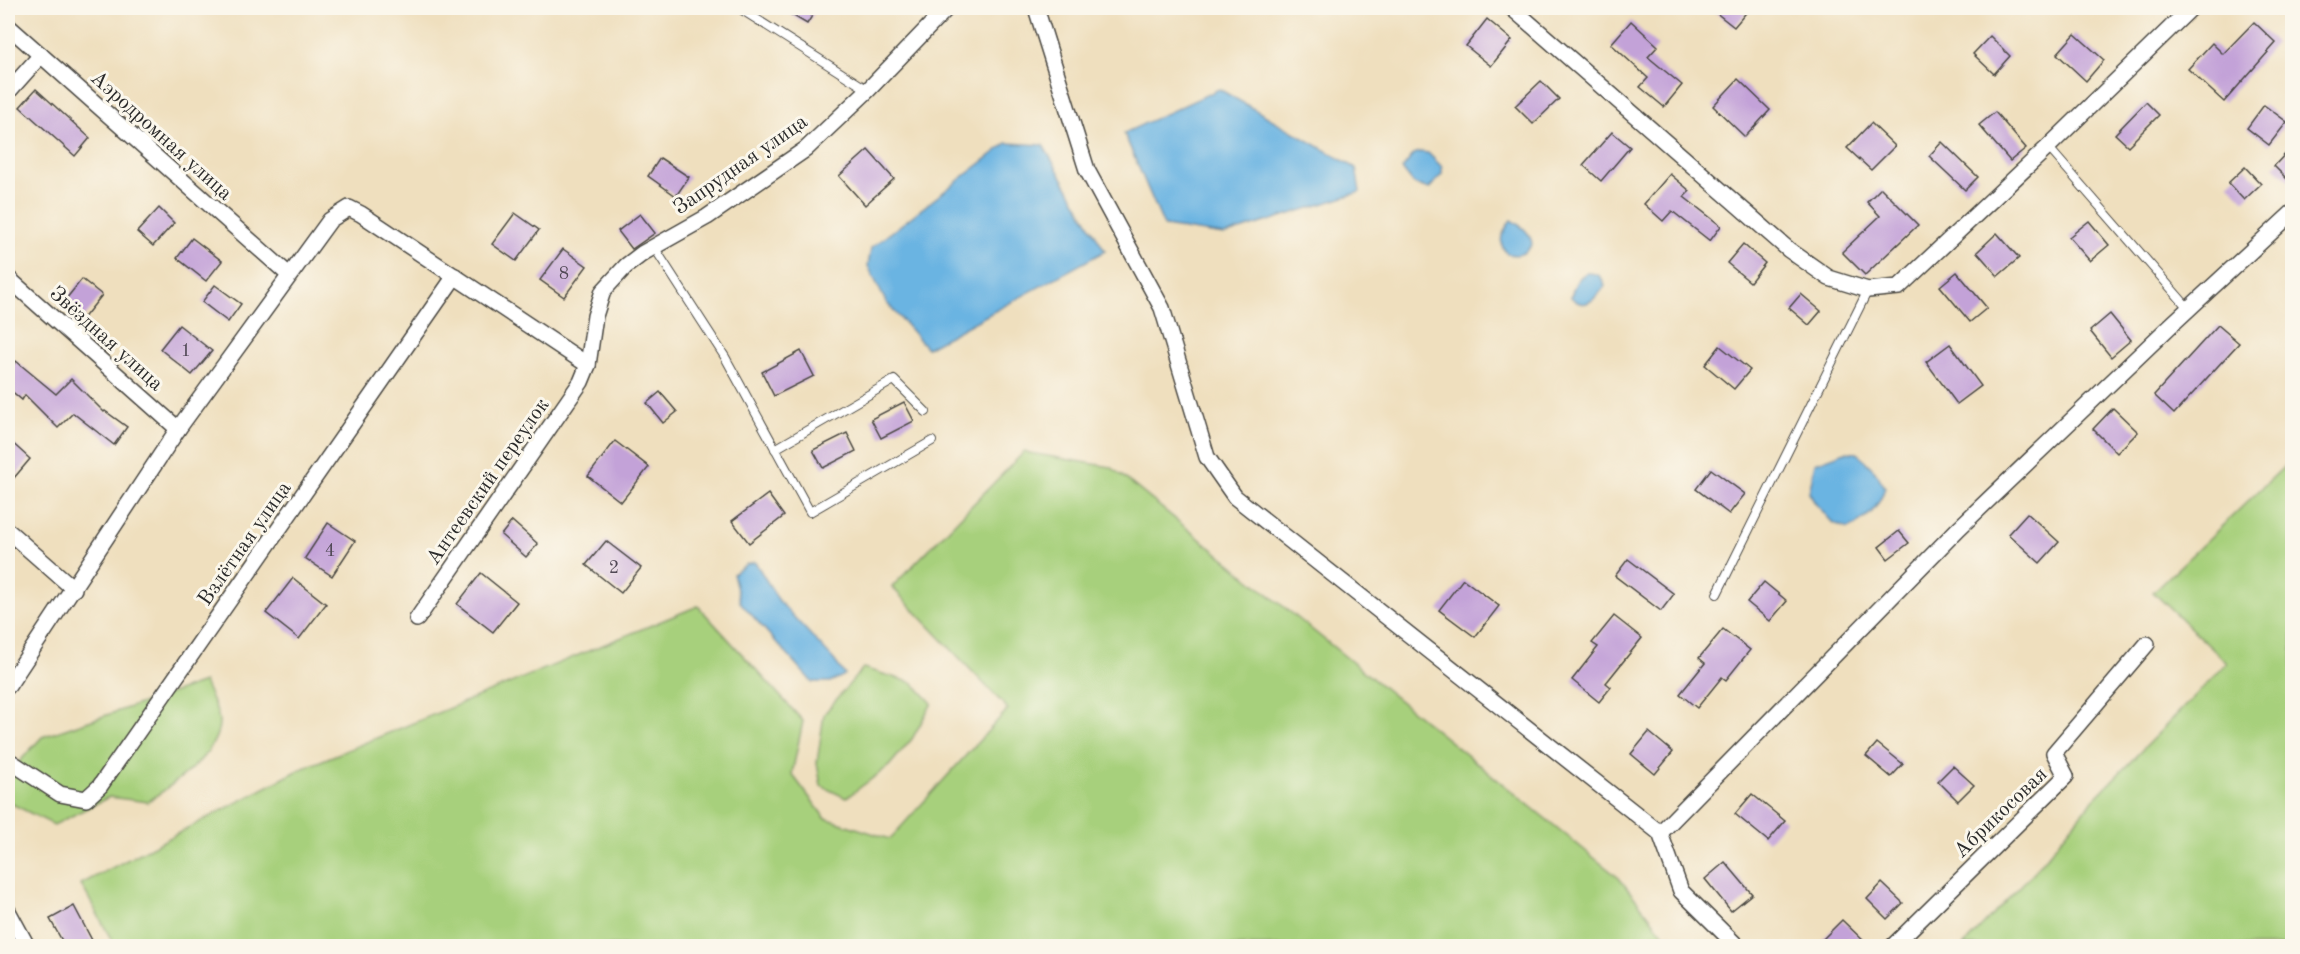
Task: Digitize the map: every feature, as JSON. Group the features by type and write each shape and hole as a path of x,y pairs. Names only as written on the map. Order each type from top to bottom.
{"street":[{"name":"Запрудная улица","path":"588,365 595,316 603,291 626,266 707,217 806,149 868,90 947,8"},
{"path":"1036,8 1087,170 1162,308 1207,457 1235,497 1660,833 1681,891 1737,946"},
{"path":"1521,10 1789,250 1829,278 1868,290 1899,287 2191,8"},
{"name":"Аэродромная улица","path":"8,26 289,275"},
{"path":"8,92 41,55"},
{"path":"8,686 178,429 330,220 349,208 362,214 588,365"},
{"path":"1660,833 1959,528 2053,436 2292,213"},
{"name":"Взлётная улица","path":"8,760 60,794 86,799 100,786 455,276"},
{"name":"Звёздная улица","path":"8,278 178,429"},
{"name":"Антеевский переулок","path":"417,619 580,382 588,365"},
{"path":"8,531 74,589"},
{"name":"Абрикосовая","path":"1893,946 2066,777 2054,753 2147,644"},
{"path":"8,911 27,946"}],"lane":[{"path":"739,8 868,90"},
{"path":"2048,147 2190,309"},
{"path":"654,247 725,357 810,512 932,441"},
{"path":"1717,594 1868,290"},
{"path":"775,449 894,380 926,412"}],"green space":[{"path":"1024,452 1111,467 1619,878 1673,946 115,946 81,884 301,769 698,606 803,721 792,774 825,818 890,839 1008,709 892,587"},
{"path":"2292,459 2292,946 1963,946 2034,872 2092,801 2227,663 2153,592"},
{"path":"863,668 913,683 932,703 912,739 889,766 846,798 821,786 817,763 824,714"},
{"path":"204,682 219,717 217,734 212,745 193,768 148,802 109,797 54,825 8,802 8,774 42,737"}],"water":[{"path":"1219,89 1356,168 1360,192 1224,235 1164,226 1124,133"},
{"path":"1007,143 1043,145 1105,251 927,348 886,302 868,266 871,248"},
{"path":"1428,153 1442,167 1442,174 1429,189 1414,184 1402,169 1414,154"},
{"path":"1511,220 1524,229 1531,239 1532,244 1521,254 1507,254 1502,244 1503,232"},
{"path":"1586,273 1598,275 1605,286 1590,302 1581,303 1571,297 1576,283"},
{"path":"1845,452 1857,453 1875,471 1885,487 1871,512 1848,529 1833,523 1809,493 1815,463"},
{"path":"755,562 779,601 845,675 830,682 812,682 740,602 733,574 747,564"}],"building":[{"path":"780,8 817,8 807,24"},
{"path":"1710,8 1750,8 1734,27"},
{"path":"1487,19 1512,40 1491,66 1466,46"},
{"path":"1631,21 1658,46 1648,57 1682,85 1664,107 1640,87 1648,78 1611,44"},
{"path":"2254,22 2276,43 2224,102 2188,69 2212,43 2223,54"},
{"path":"2075,34 2104,60 2086,81 2057,54"},
{"path":"1990,36 2010,56 1994,74 1973,54"},
{"path":"1738,79 1770,110 1745,137 1713,106"},
{"path":"1541,81 1559,99 1533,124 1515,106"},
{"path":"36,89 90,138 75,156 20,107"},
{"path":"2146,102 2159,115 2128,146 2115,134"},
{"path":"2264,105 2287,122 2269,145 2247,128"},
{"path":"1995,112 2026,148 2010,161 1979,125"},
{"path":"1871,123 1895,146 1871,170 1847,148"},
{"path":"1612,132 1630,147 1601,181 1583,165"},
{"path":"1942,142 1978,177 1965,190 1929,156"},
{"path":"2292,147 2292,184 2274,166"},
{"path":"868,150 894,179 865,205 839,176"},
{"path":"660,158 689,177 676,196 648,176"},
{"path":"2245,167 2261,184 2244,200 2228,183"},
{"path":"1670,174 1690,191 1684,197 1721,226 1710,241 1672,211 1663,221 1644,204"},
{"path":"1881,188 1918,225 1865,275 1842,252 1880,216 1867,202"},
{"path":"159,208 174,223 153,246 137,232"},
{"path":"515,213 539,230 516,261 492,244"},
{"path":"640,214 655,233 632,249 618,231"},
{"path":"2089,221 2109,245 2090,261 2069,237"},
{"path":"1997,233 2019,258 1998,276 1977,252"},
{"path":"192,238 222,261 206,281 177,258"},
{"path":"1743,244 1765,263 1750,282 1727,263"},
{"path":"563,249 587,266 564,297 540,280"},
{"path":"1957,272 1987,308 1970,322 1940,286"},
{"path":"82,279 102,295 82,320 62,304"},
{"path":"215,285 241,304 228,322 202,302"},
{"path":"1801,294 1821,311 1809,325 1789,308"},
{"path":"2110,314 2131,340 2111,357 2090,331"},
{"path":"179,325 212,351 192,375 160,349"},
{"path":"2218,325 2239,343 2174,414 2154,395"},
{"path":"1950,344 1981,386 1957,404 1926,362"},
{"path":"1720,346 1750,370 1734,389 1705,365"},
{"path":"801,351 814,376 774,396 762,372"},
{"path":"16,361 56,394 71,379 104,412 127,427 114,445 73,413 58,428 25,395 22,400 8,388 8,372"},
{"path":"660,392 677,412 663,423 647,403"},
{"path":"904,402 914,421 881,438 871,419"},
{"path":"2113,408 2138,432 2117,453 2093,429"},
{"path":"847,433 856,451 823,468 813,450"},
{"path":"8,439 30,459 8,485"},
{"path":"615,441 649,467 621,502 588,476"},
{"path":"1711,469 1745,494 1729,514 1696,489"},
{"path":"768,494 784,516 749,543 732,521"},
{"path":"2027,513 2059,542 2040,563 2008,534"},
{"path":"512,521 538,544 526,557 501,535"},
{"path":"328,523 355,541 332,576 305,558"},
{"path":"1899,531 1909,543 1888,559 1879,547"},
{"path":"606,541 641,568 621,593 586,565"},
{"path":"1628,559 1674,594 1661,611 1615,576"},
{"path":"481,573 517,602 493,632 457,604"},
{"path":"293,578 326,604 299,639 266,613"},
{"path":"1463,579 1499,606 1475,637 1439,610"},
{"path":"1764,582 1787,601 1770,621 1747,602"},
{"path":"1614,616 1642,638 1606,683 1611,687 1599,702 1572,680 1598,647 1592,643"},
{"path":"1723,629 1750,650 1726,680 1722,677 1697,708 1680,694 1705,663 1699,658"},
{"path":"1649,732 1673,752 1655,774 1631,754"},
{"path":"1877,743 1903,764 1891,777 1866,756"},
{"path":"1953,766 1974,785 1958,801 1938,781"},
{"path":"1752,794 1785,821 1768,841 1735,814"},
{"path":"1725,862 1752,894 1731,911 1705,879"},
{"path":"1882,883 1903,903 1887,919 1867,899"},
{"path":"74,906 95,946 65,946 50,919"},
{"path":"1842,920 1869,946 1816,946"}]}
